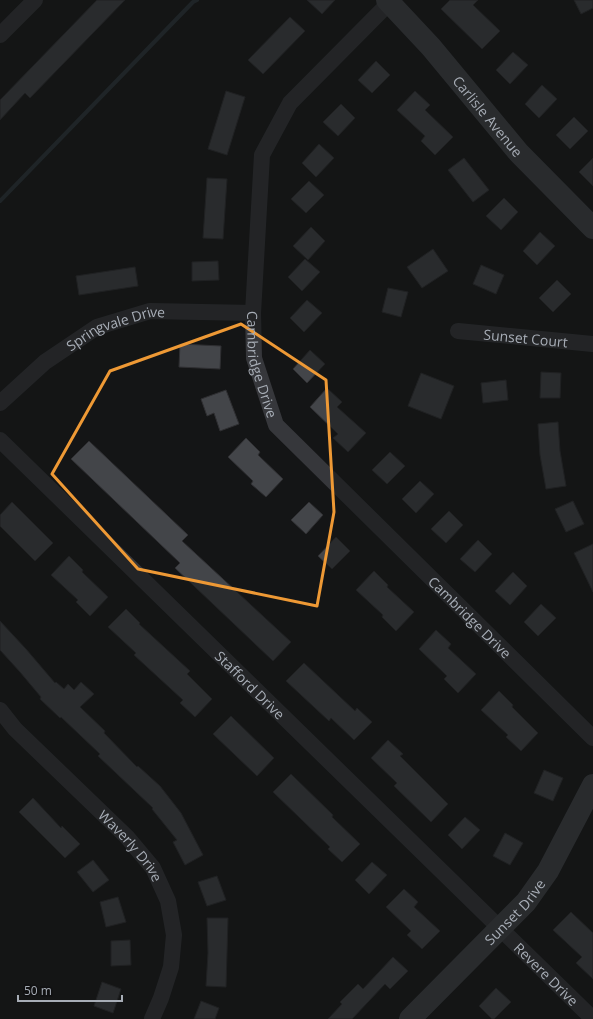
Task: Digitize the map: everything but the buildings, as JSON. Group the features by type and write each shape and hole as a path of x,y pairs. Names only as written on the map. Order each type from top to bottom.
{"street":[{"path":"0,35 35,0"},
{"name":"Carlisle Avenue","path":"388,1 431,47 519,153 593,228"},
{"name":"Cambridge Drive","path":"388,1 290,103 262,155 253,313 254,358 276,425 593,738"},
{"name":"Springvale Drive","path":"0,403 45,362 97,327 150,311 253,313"},
{"name":"Sunset Court","path":"458,331 593,344"},
{"name":"Stafford Drive","path":"0,440 501,928"},
{"name":"Waverly Drive","path":"0,710 15,729 127,837 153,868 168,901 174,935 171,967 161,998 152,1019"},
{"name":"Sunset Drive","path":"410,1019 526,902 548,871 593,785"},
{"name":"Revere Drive","path":"501,928 593,1018"}],"highlighted area":[{"path":"241,324 326,380 334,512 317,606 138,569 52,474 110,371"}],"waterway":[{"path":"0,201 193,2 197,0"}]}
